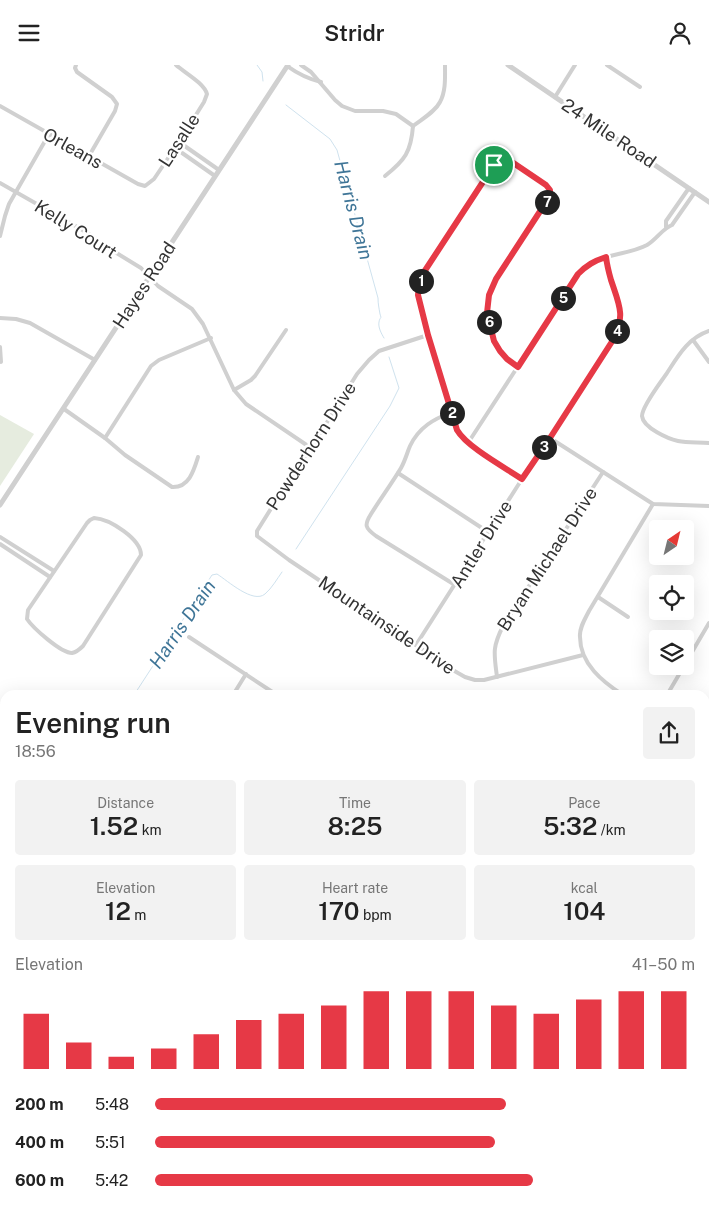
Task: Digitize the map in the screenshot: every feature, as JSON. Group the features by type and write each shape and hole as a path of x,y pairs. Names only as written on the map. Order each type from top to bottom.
{"street":[{"path":"76,65 77,72 112,97 117,104 115,111 89,156"},
{"name":"Lasalle","path":"147,186 154,179 179,142 204,102 208,92 176,65"},
{"path":"301,65 311,72 342,106 355,111 383,111 396,114 413,126"},
{"path":"385,177 398,166 407,153 412,140 413,126 428,115 440,102 445,85 445,65"},
{"name":"24 Mile Road","path":"508,65 709,202"},
{"path":"555,97 575,65"},
{"path":"607,65 640,87"},
{"path":"288,66 311,80 321,82"},
{"name":"Hayes Road","path":"0,505 288,66"},
{"name":"Orleans","path":"0,106 143,187 147,186"},
{"path":"0,236 7,210 49,134"},
{"path":"179,142 220,170"},
{"path":"175,148 215,176"},
{"path":"518,367 507,359 494,341 487,313 489,295 496,279 548,200 550,190 546,185 509,160 500,159 494,165 424,272 419,285 418,295 457,430 468,443 522,479"},
{"name":"Kelly Court","path":"0,183 86,232 141,269 158,286 194,311 211,338 234,390"},
{"path":"666,227 666,221 689,188"},
{"path":"468,443 578,274 593,262 638,249 658,237 666,227 672,225 695,192"},
{"name":"Antler Drive","path":"416,645 617,334 621,319 619,303 611,281 606,257"},
{"path":"0,318 16,319 30,323 95,360"},
{"path":"286,330 255,376 234,390 246,404 311,448"},
{"path":"709,331 686,345 651,396 642,417 643,421 658,433 678,441 709,443"},
{"name":"Powderhorn Drive","path":"307,573 257,535 257,531 357,374 369,360 379,351 428,335"},
{"path":"104,438 151,366 159,360 211,338"},
{"path":"693,340 709,362"},
{"path":"0,347 1,362"},
{"path":"64,409 125,455 172,487 179,487 185,483 194,469 198,457"},
{"path":"452,412 434,419 418,433 404,463 367,520 366,525 368,531 455,585"},
{"path":"550,438 653,504 709,507"},
{"name":"Bryan Michael Drive","path":"498,677 494,651 496,639 503,625 603,472"},
{"path":"398,473 488,532"},
{"path":"615,690 604,683 583,655 580,636 582,624 653,504"},
{"path":"94,518 100,519 123,531 134,540 140,550 136,565 83,646 76,652 72,653 62,650 36,630 27,619 28,610 50,577 84,527 94,518"},
{"path":"0,537 54,571"},
{"path":"0,544 50,577"},
{"path":"20,557 23,552"},
{"name":"Mountainside Drive","path":"307,573 444,665 465,677 484,680 583,655"},
{"path":"598,597 628,617"},
{"path":"694,648 709,623"},
{"path":"189,637 269,690"},
{"path":"236,690 246,675"},
{"path":"671,690 679,675"}],"shaded area":[{"path":"0,415 34,434 0,486"}],"waterway":[{"name":"Harris Drain","path":"257,65 262,72 263,81"},
{"name":"Harris Drain","path":"286,105 330,139 337,150 378,298 381,317 379,326 384,338"},
{"name":"Harris Drain","path":"296,549 390,406 399,388 389,357"},
{"name":"Harris Drain","path":"137,690 212,575 217,574 247,594 260,596 270,589 282,572"}],"route":[{"path":"500,159 509,160 546,185 550,190 548,200 496,279 489,295 487,313 490,329 500,351 518,367 578,274 593,262 606,257 611,281 619,303 621,319 617,334 522,479 468,443 457,430 418,295 419,285 424,272 494,165 500,159"}]}
